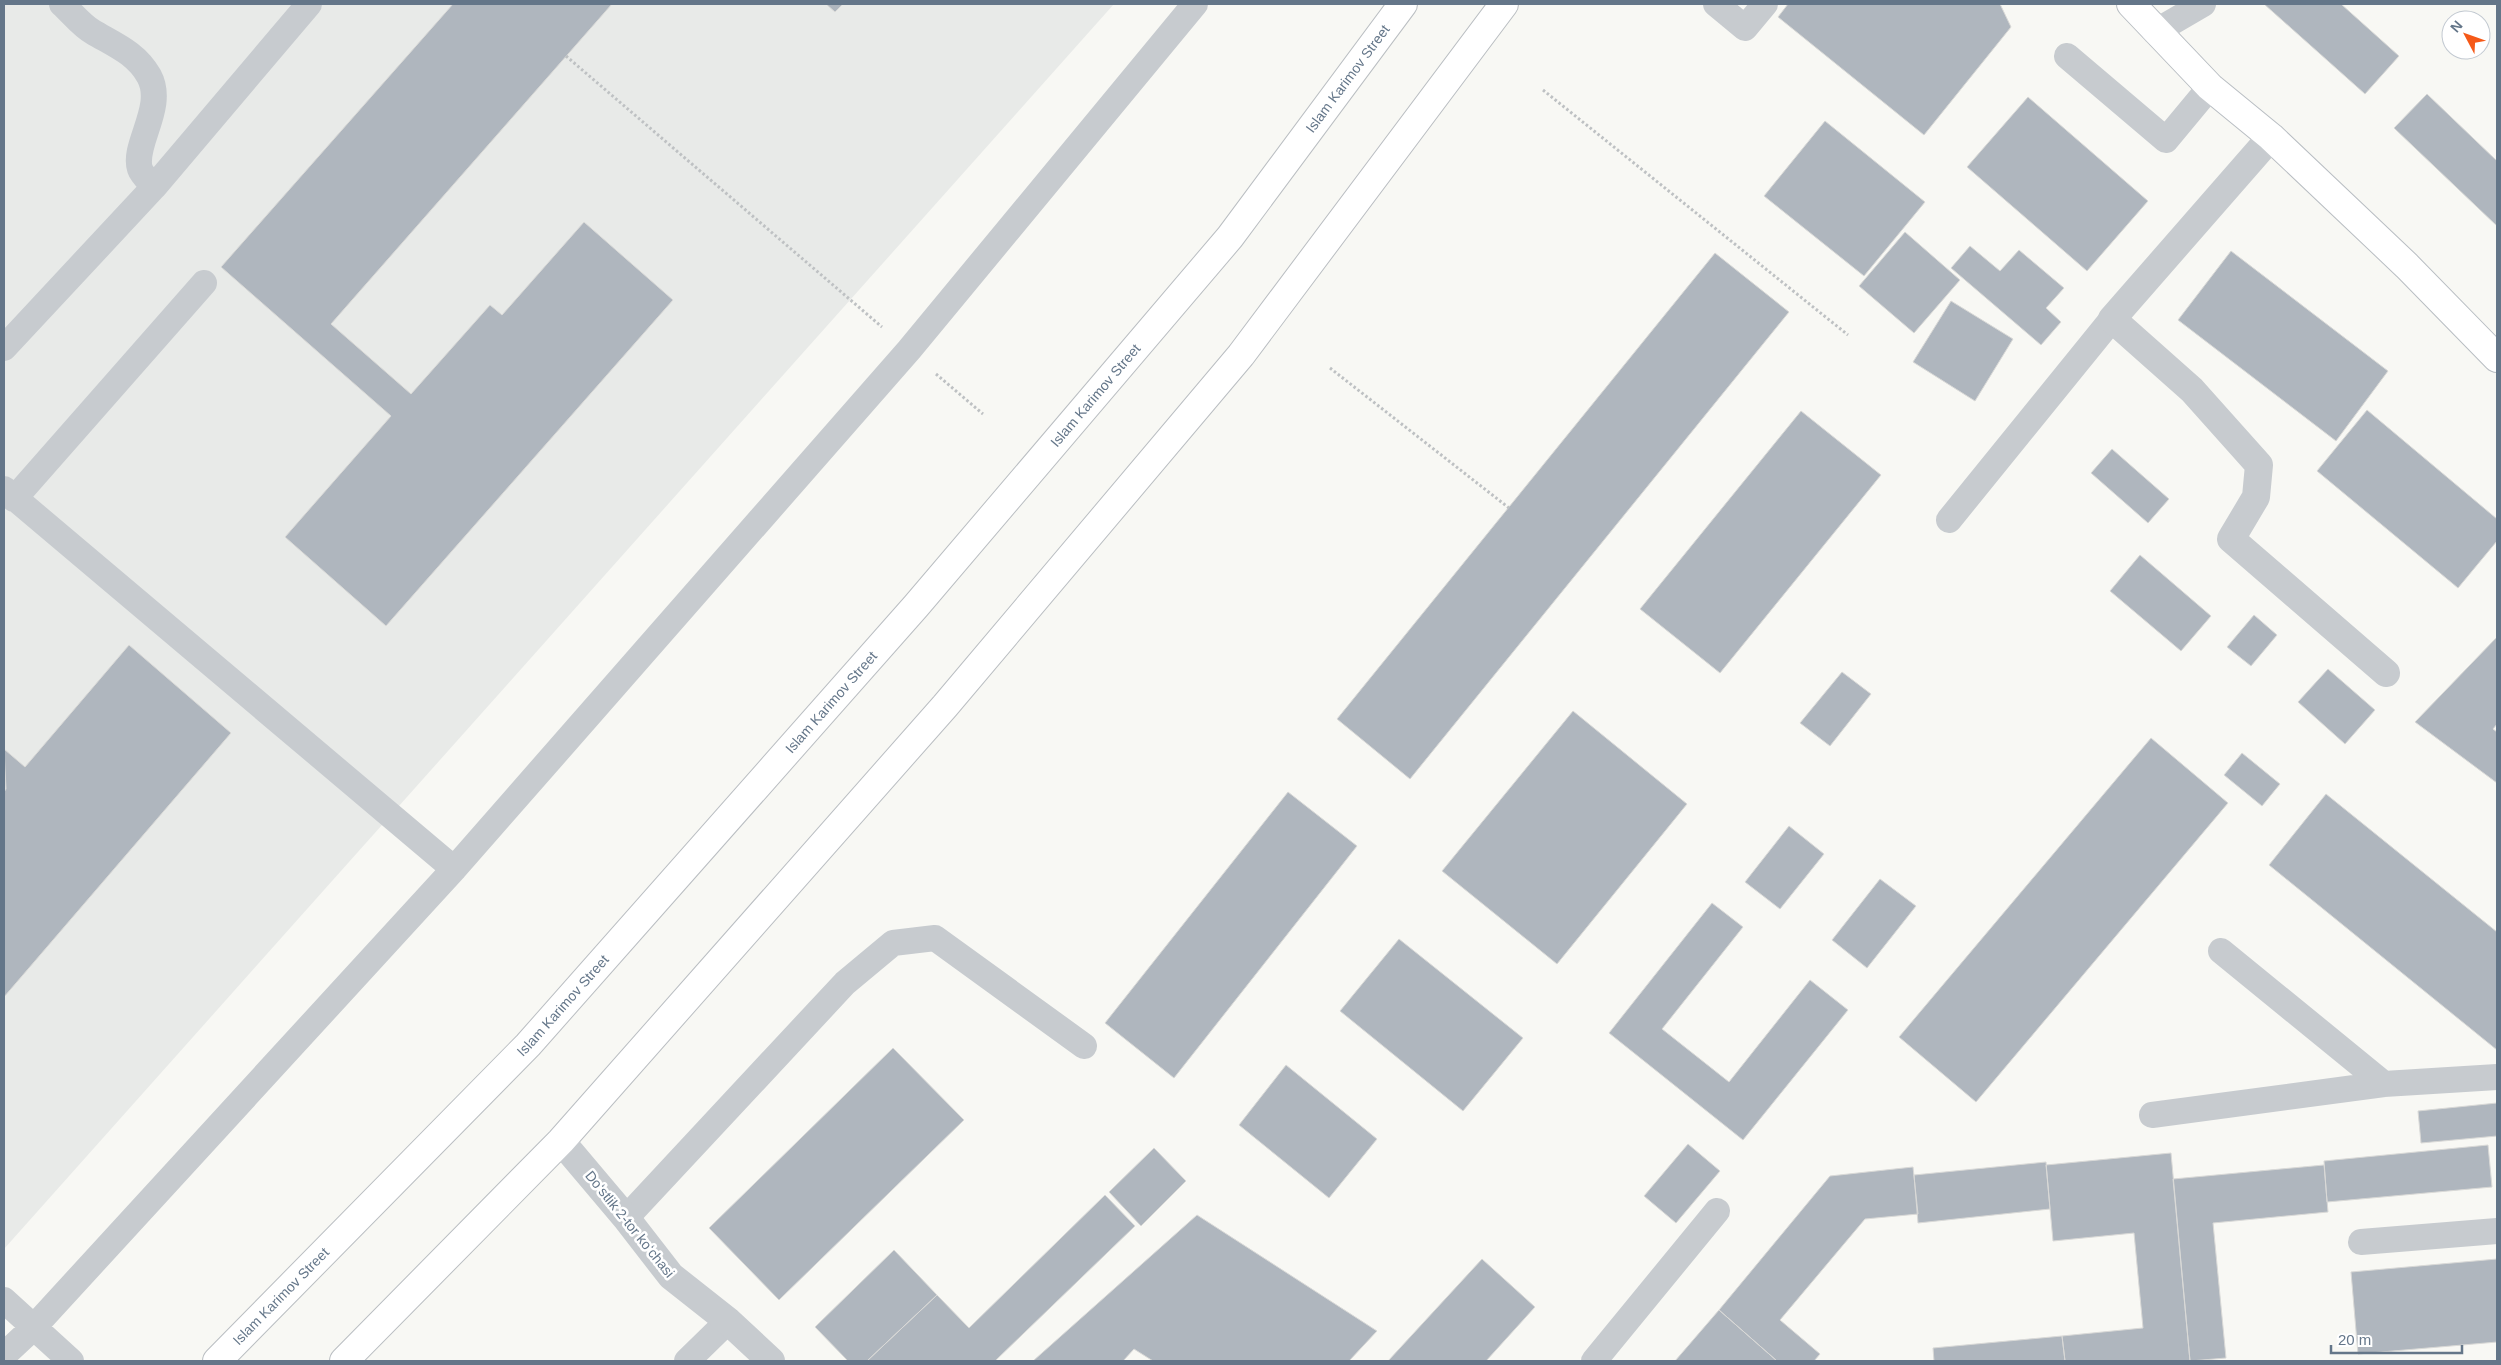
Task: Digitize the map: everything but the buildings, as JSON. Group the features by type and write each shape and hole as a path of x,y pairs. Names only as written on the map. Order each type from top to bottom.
{"main road":[{"name":"Islam Karimov Street","path":"217,1361 528,1045 916,606 1230,237 1403,4"},
{"path":"344,1361 561,1141 945,706 1241,355 1504,4"},
{"path":"2131,4 2210,87 2271,136 2407,266 2497,358"}],"street":[{"path":"2271,136 2112,319 2192,390 2260,465 2256,497 2231,539 2386,673"},
{"name":"Doʻstlik 2-tor koʻchasi","path":"561,1141 626,1218 671,1276 728,1321 771,1361"}],"lane":[{"path":"62,4 92,32 112,41 133,56 150,78 154,105 141,150 140,169 154,187"},
{"path":"4,348 154,187 309,4"},
{"path":"4,1355 34,1327 454,869 909,350 1195,4"},
{"path":"1716,4 1745,28 1764,4"},
{"path":"2156,32 2203,4"},
{"path":"2067,56 2166,140 2210,87"},
{"path":"204,284 9,494 454,869"},
{"path":"1949,520 2112,319"},
{"path":"626,1218 845,983 893,943 935,938 1084,1046"},
{"path":"2221,951 2384,1084"},
{"path":"2152,1115 2384,1084 2497,1076"},
{"path":"1594,1361 1717,1211"},
{"path":"2361,1242 2497,1231"},
{"path":"4,1300 71,1361"},
{"path":"687,1361 728,1321"}],"path":[{"path":"566,56 982,414"},
{"path":"1543,90 1848,334"},
{"path":"1330,368 1508,508"}],"shaded area":[{"path":"4,4 1114,4 4,1249"}]}
